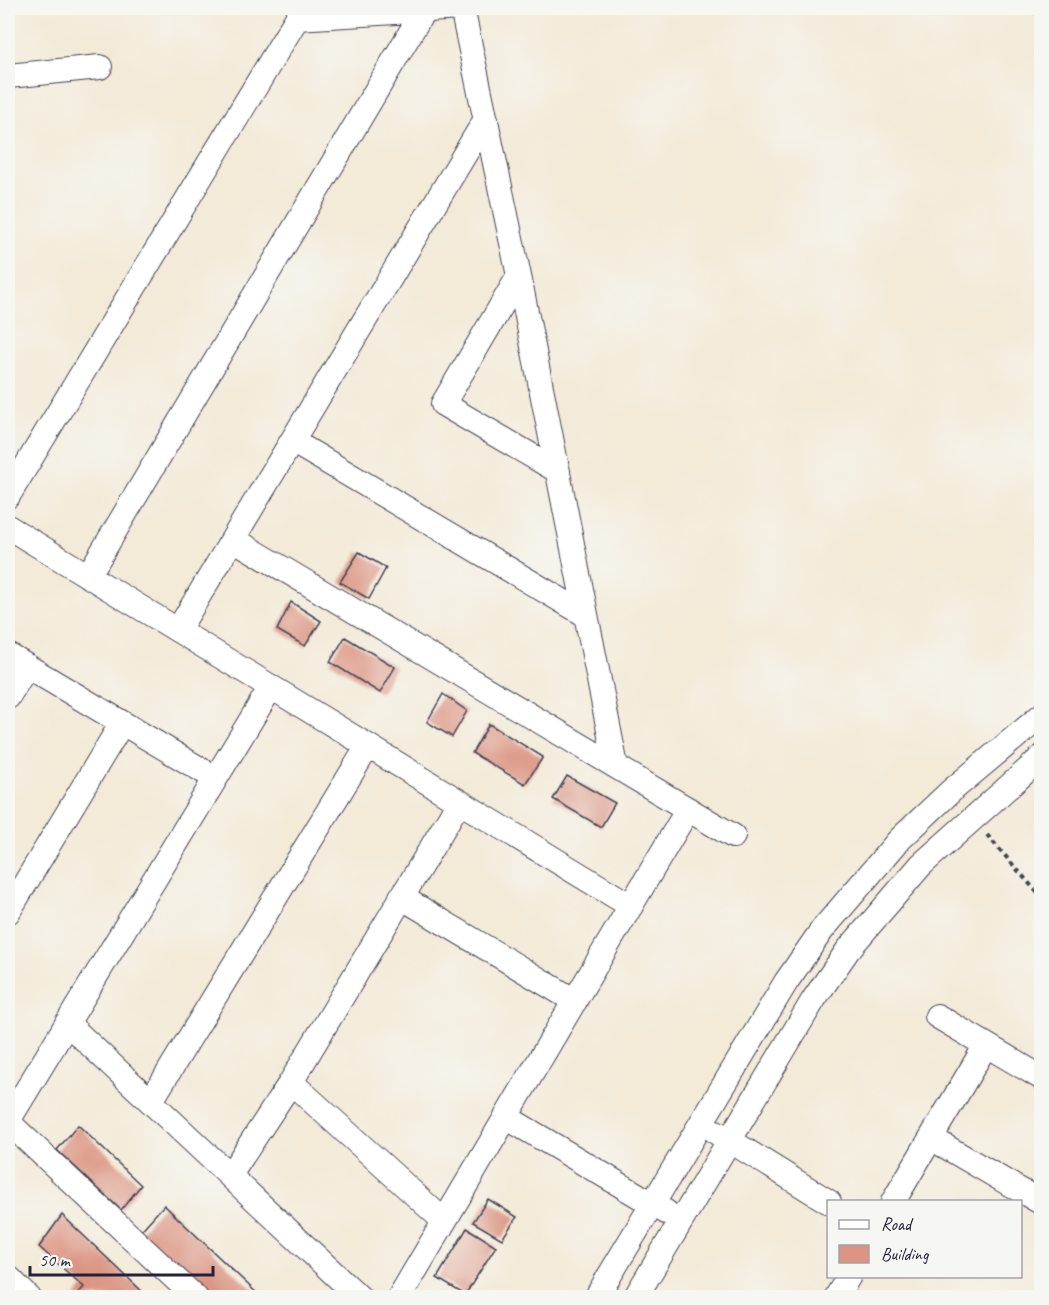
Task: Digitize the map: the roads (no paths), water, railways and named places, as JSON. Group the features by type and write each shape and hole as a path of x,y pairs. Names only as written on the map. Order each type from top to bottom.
{"street":[{"path":"8,496 297,18 461,8 519,276 616,766"},
{"path":"88,576 424,10"},
{"path":"8,76 100,67"},
{"path":"177,630 486,119"},
{"path":"519,276 443,404 558,471"},
{"path":"292,441 586,615"},
{"path":"8,527 631,906"},
{"path":"233,539 733,836"},
{"path":"8,698 17,660 216,778"},
{"path":"196,1298 8,1122 271,687"},
{"path":"596,1298 786,982 822,930 899,840 951,791 1041,715"},
{"path":"8,912 122,723"},
{"path":"151,1101 368,746"},
{"path":"634,1298 728,1140 842,959 921,865 1041,757"},
{"path":"951,791 972,817"},
{"path":"230,1175 291,1082 459,802"},
{"path":"399,1298 688,809"},
{"path":"401,897 575,1001"},
{"path":"937,1016 1041,1078"},
{"path":"67,1023 360,1298"},
{"path":"894,1200 986,1045"},
{"path":"291,1082 444,1221"},
{"path":"506,1117 680,1221"},
{"path":"700,1123 827,1201"},
{"path":"931,1138 1041,1203"},
{"path":"8,1278 28,1298"},
{"path":"836,1298 848,1278"}]}
